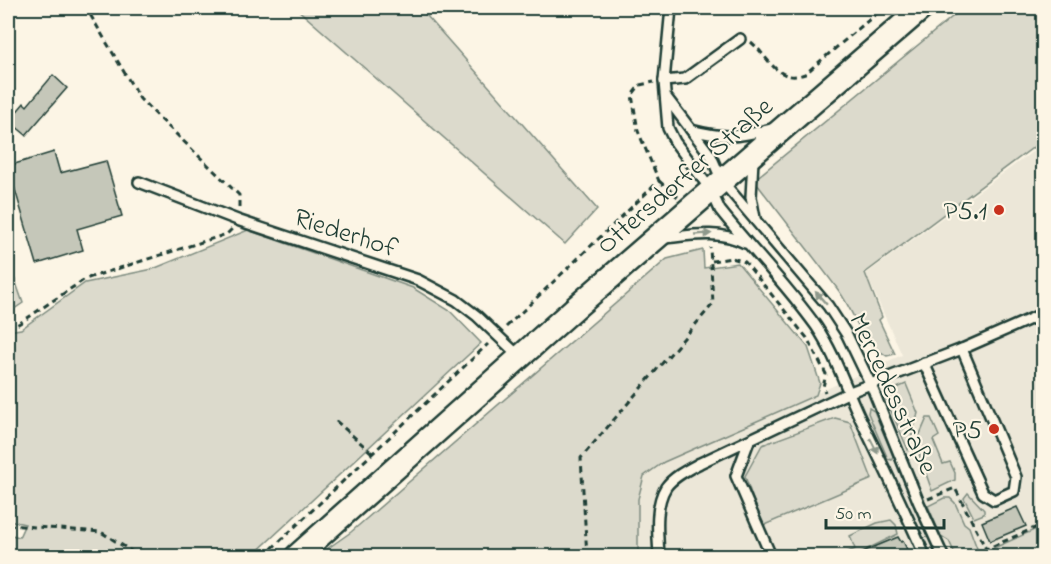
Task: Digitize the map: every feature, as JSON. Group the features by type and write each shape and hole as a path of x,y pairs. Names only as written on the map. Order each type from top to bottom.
{"street":[{"name":"Ottersdorfer Straße","path":"297,556 654,239 922,8"}],"lane":[{"path":"671,8 664,81 668,128 675,142 716,186"},
{"path":"664,81 685,79 740,39"},
{"path":"666,97 711,156 716,186"},
{"path":"691,130 725,137 740,137 783,126"},
{"path":"754,153 751,197 755,220"},
{"name":"Riederhof","path":"139,182 240,221 418,280 463,305 520,358"},
{"name":"Mercedesstraße","path":"716,186 755,220 828,306 847,335 871,385 943,556"},
{"name":"Mercedesstraße","path":"716,186 720,210 816,327 831,352 925,556"},
{"path":"654,239 708,233 724,235 750,246"},
{"path":"659,556 660,505 667,487 680,474 850,392 962,349 1044,313"},
{"path":"924,363 983,493 994,500 1014,491 1017,477 962,349"},
{"path":"748,441 736,476 771,556"}],"path":[{"path":"8,329 84,279 227,234 240,221 238,195 140,99 88,11 83,8"},
{"path":"740,39 752,43 781,74 795,78 805,74 884,8"},
{"path":"659,181 691,207"},
{"path":"588,556 581,458 713,304 712,261 708,233"},
{"path":"712,261 732,258 746,262 807,338 826,374 824,387 828,403"},
{"path":"336,421 372,453"},
{"path":"919,503 955,488 989,556"},
{"path":"986,549 1044,524"},
{"path":"8,525 101,532 139,556"}],"shaded area":[{"path":"296,8 420,8 597,209 565,244"},
{"path":"963,8 1043,8 1043,140 865,273 882,317 879,320 895,354 887,356 870,343 839,291 754,180"},
{"path":"1043,144 1043,556 638,556 638,499 644,476 664,462 902,355 866,274"},
{"path":"248,230 413,288 450,311 481,343 252,556 8,556 8,534 19,537 25,524 8,520 8,331 21,329 85,283 153,269"},
{"path":"703,250 704,268 738,263 808,347 820,383 816,395 664,462 644,476 638,499 638,556 317,556 351,532 667,259"},
{"path":"8,260 23,303 8,313"},
{"path":"906,384 918,413 908,450 886,399 888,392"},
{"path":"869,408 874,411 893,456 892,460 888,459 868,413"},
{"path":"835,418 850,422 872,479 762,526 745,476 762,445"},
{"path":"927,418 931,418 939,436 933,440 943,464 950,462 955,473 955,480 932,491 918,451 918,439"},
{"path":"968,493 984,510 984,514 974,518 964,498"},
{"path":"944,498 950,498 955,503 964,523 969,527 978,551 974,556 956,556 949,541 941,536 928,506"},
{"path":"891,520 896,525 898,534 867,549 870,556 838,556 855,549 850,536 877,523"},
{"path":"1043,526 1043,552 1033,556 993,556 991,551 994,548"}],"building":[{"path":"53,75 67,88 26,135 9,121 24,103 27,106"},
{"path":"54,152 60,173 106,161 122,216 77,229 83,250 37,264 8,166"},
{"path":"1017,507 1026,526 990,541 982,522"},
{"path":"898,537 901,542 903,541 910,556 853,556"}],"place":[{"name":"P5.1","path":"999,210"},
{"name":"P5","path":"994,429"}]}
